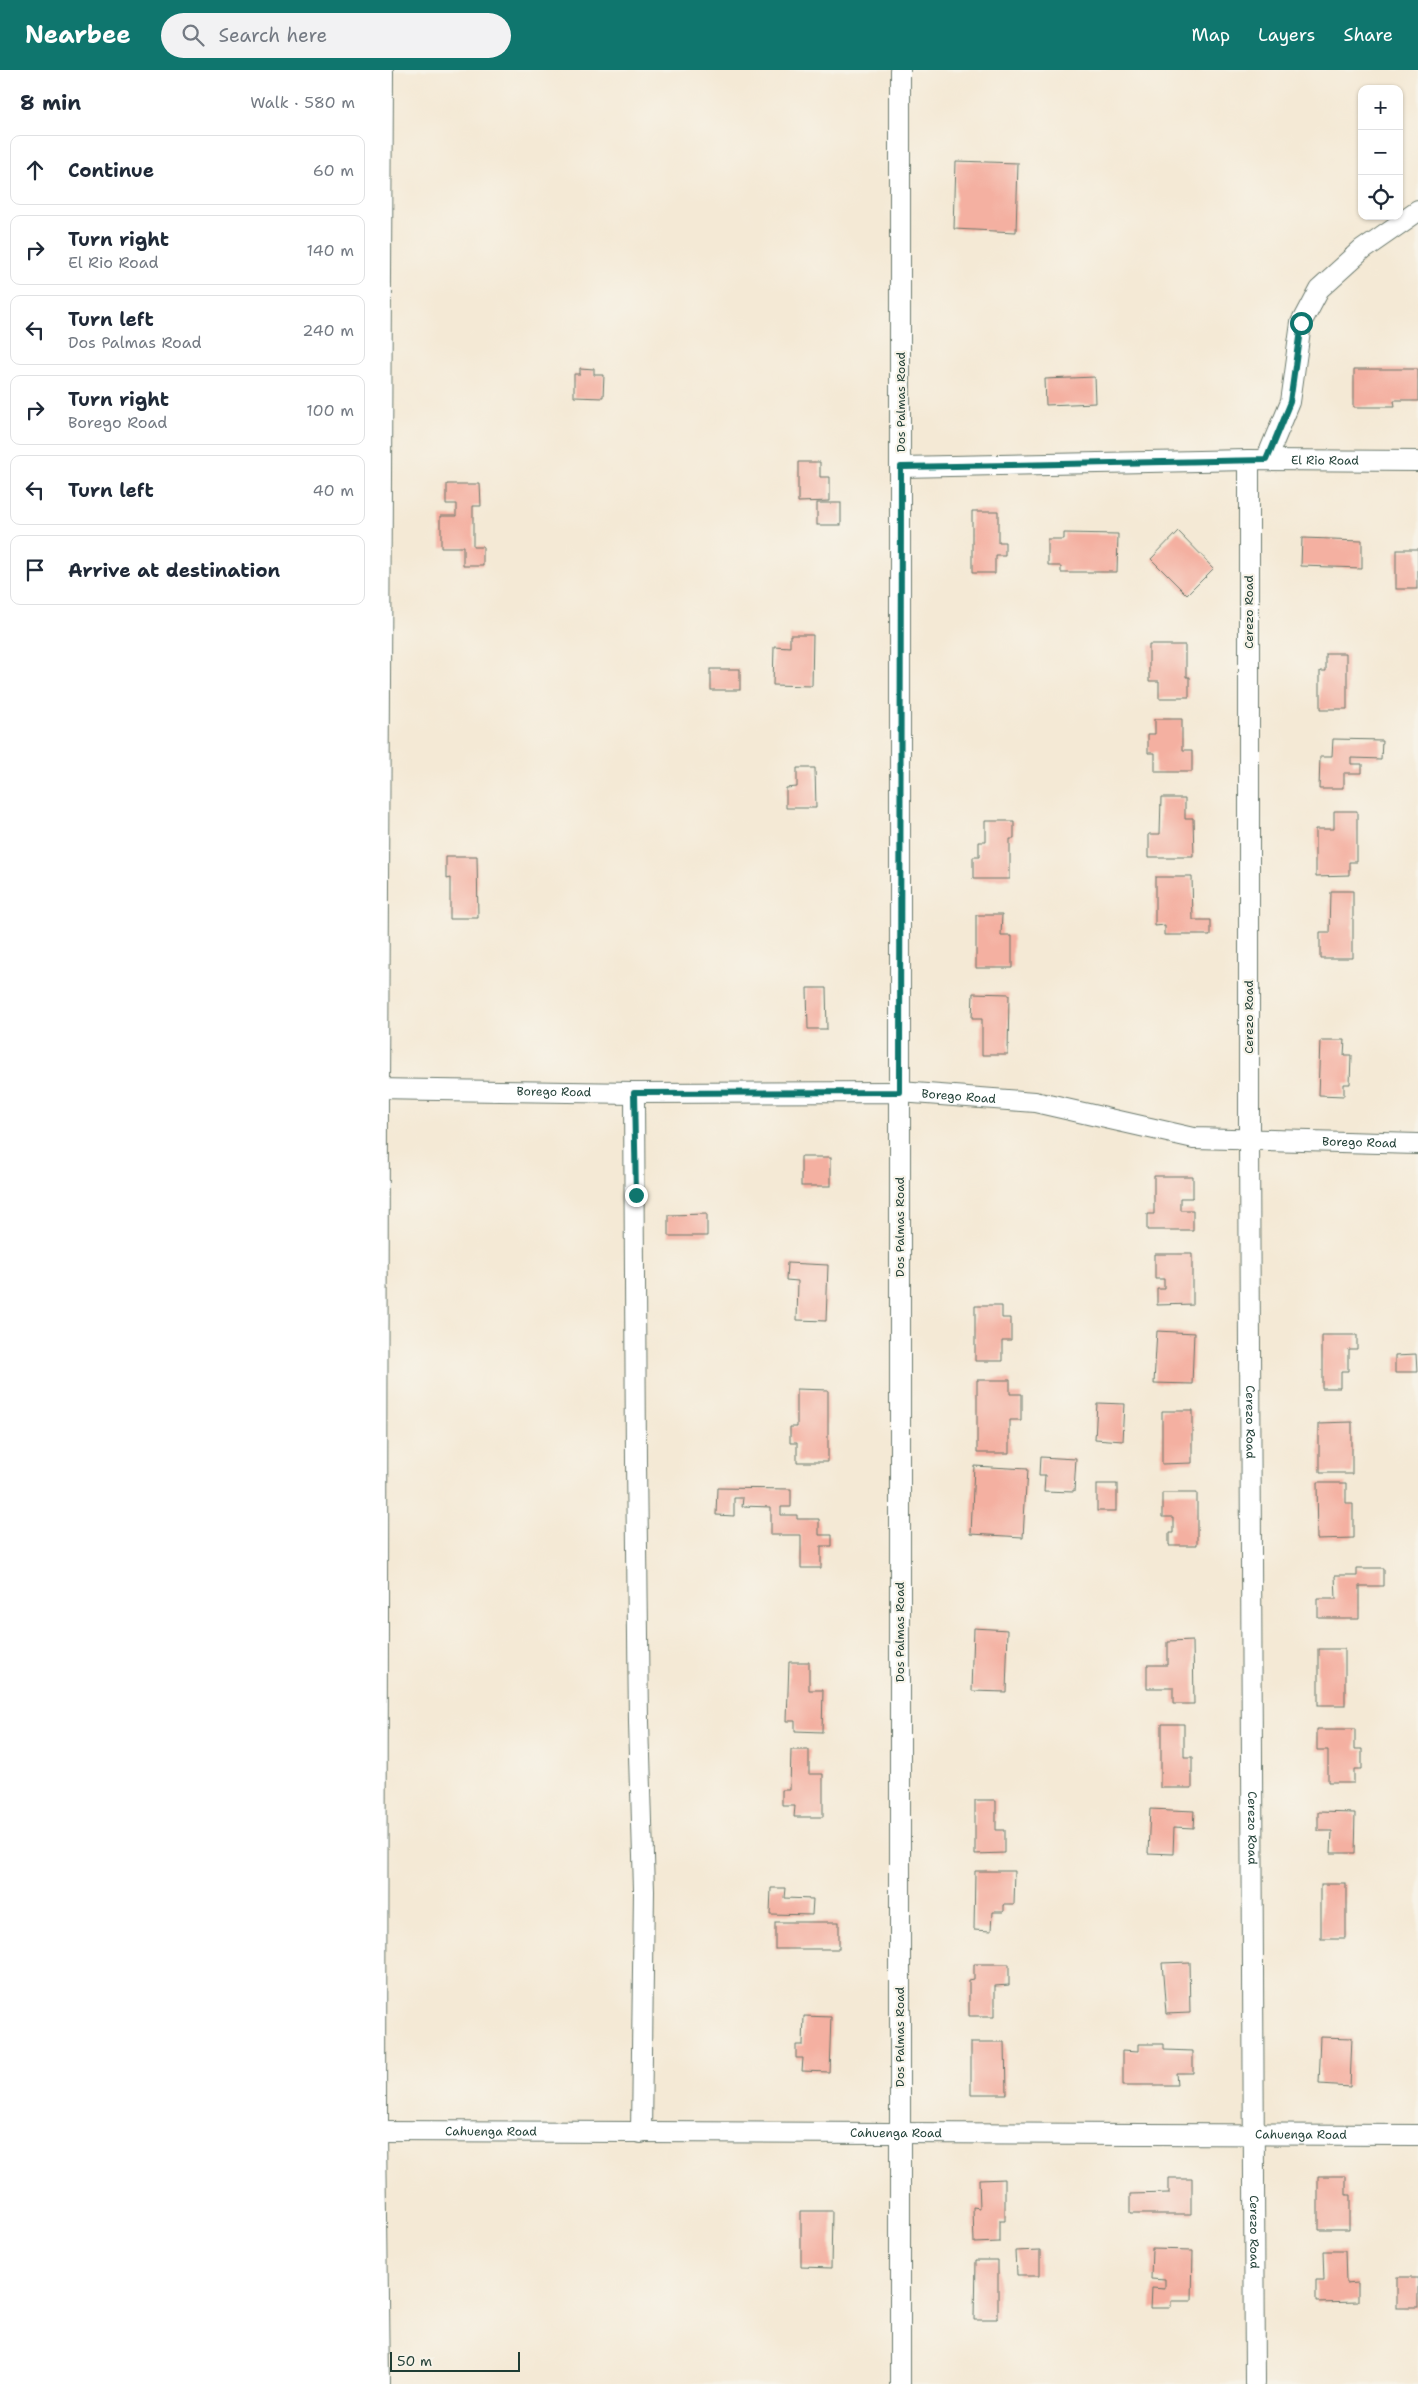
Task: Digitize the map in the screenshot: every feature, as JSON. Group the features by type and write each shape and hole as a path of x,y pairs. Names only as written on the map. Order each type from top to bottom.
{"street":[{"path":"379,2384 376,2131 376,1089 383,70"},
{"name":"Dos Palmas Road","path":"900,70 900,2384"},
{"path":"1257,460 1290,402 1301,323 1319,289 1362,250 1418,212"},
{"name":"El Rio Road","path":"901,467 1257,460 1418,461"},
{"name":"Cerezo Road","path":"1255,2384 1249,1140 1257,460"},
{"name":"Borego Road","path":"376,1089 634,1093 900,1092 1035,1102 1194,1138 1418,1144"},
{"path":"634,1093 636,1509 644,1890 641,2133"},
{"name":"Cahuenga Road","path":"376,2131 1418,2135"}],"building":[{"path":"956,161 1018,163 1016,232 954,229"},
{"path":"580,368 594,369 594,375 604,375 603,398 574,397 574,374 580,374"},
{"path":"1354,369 1418,369 1418,401 1394,401 1395,407 1354,407"},
{"path":"1095,377 1096,403 1046,405 1045,379"},
{"path":"798,462 820,462 820,477 830,477 830,501 798,502"},
{"path":"446,484 480,484 481,506 473,506 473,547 483,547 483,566 463,566 463,547 441,547 441,516 456,516 456,504 446,504"},
{"path":"817,503 841,503 841,525 817,525"},
{"path":"972,511 998,511 998,542 1005,542 1005,555 995,555 995,573 972,573"},
{"path":"1178,531 1214,568 1187,595 1151,559"},
{"path":"1064,533 1118,534 1117,572 1061,572 1061,566 1048,566 1048,540 1064,540"},
{"path":"1302,538 1362,540 1362,568 1301,566"},
{"path":"1396,550 1418,550 1418,589 1396,589"},
{"path":"790,635 813,635 812,686 773,685 774,646 790,647"},
{"path":"1149,645 1186,645 1186,677 1189,677 1189,698 1159,698 1159,681 1149,681"},
{"path":"1325,653 1347,653 1347,710 1320,710 1320,670 1325,670"},
{"path":"710,669 740,669 740,690 710,690"},
{"path":"1155,719 1182,719 1182,751 1192,751 1192,772 1155,772 1155,753 1148,753 1148,734 1155,734"},
{"path":"1333,739 1382,740 1381,759 1352,758 1352,764 1362,764 1362,773 1344,773 1344,788 1319,788 1320,756 1332,756"},
{"path":"797,768 815,768 816,808 786,808 786,788 797,787"},
{"path":"1161,798 1185,798 1185,818 1193,818 1194,857 1149,857 1149,834 1160,834"},
{"path":"1334,811 1357,811 1357,862 1349,862 1349,875 1316,876 1316,828 1334,828"},
{"path":"986,821 1014,821 1014,839 1010,839 1010,879 973,879 973,857 979,857 979,842 986,842"},
{"path":"446,856 477,856 478,918 450,918 450,878 446,879"},
{"path":"1155,877 1192,877 1193,920 1210,920 1210,935 1165,935 1165,925 1155,926"},
{"path":"1330,891 1353,891 1353,958 1320,958 1320,933 1329,933"},
{"path":"976,915 1002,915 1001,935 1012,935 1012,968 976,968"},
{"path":"807,988 826,988 827,1029 808,1029"},
{"path":"973,993 1009,994 1008,1055 982,1055 982,1019 972,1019"},
{"path":"1321,1040 1345,1040 1344,1055 1351,1055 1350,1084 1344,1084 1344,1096 1319,1095"},
{"path":"801,1157 831,1157 831,1186 801,1186"},
{"path":"1154,1176 1193,1176 1193,1198 1180,1198 1180,1210 1193,1210 1193,1230 1147,1230 1147,1214 1154,1214"},
{"path":"707,1214 707,1236 668,1236 668,1215"},
{"path":"1155,1254 1193,1254 1193,1304 1157,1305 1157,1288 1164,1288 1164,1278 1155,1278"},
{"path":"787,1263 828,1265 826,1321 797,1320 798,1281 786,1280"},
{"path":"975,1306 1002,1306 1002,1318 1011,1318 1011,1340 1002,1340 1002,1361 975,1361"},
{"path":"1157,1331 1194,1333 1192,1384 1154,1383"},
{"path":"1322,1335 1357,1335 1357,1349 1348,1349 1348,1371 1341,1371 1341,1388 1322,1388"},
{"path":"1416,1354 1417,1372 1396,1372 1396,1355"},
{"path":"977,1380 1010,1380 1010,1394 1021,1394 1021,1420 1010,1420 1010,1453 977,1453"},
{"path":"797,1389 828,1390 828,1462 797,1462 797,1443 790,1443 790,1427 797,1427"},
{"path":"1097,1403 1125,1404 1123,1441 1095,1439"},
{"path":"1162,1411 1193,1411 1193,1463 1162,1464"},
{"path":"1352,1422 1352,1473 1319,1473 1319,1423"},
{"path":"1040,1457 1076,1459 1074,1492 1044,1491 1045,1475 1039,1475"},
{"path":"974,1466 1027,1469 1023,1537 971,1534"},
{"path":"1317,1483 1346,1483 1346,1504 1353,1504 1353,1538 1318,1539"},
{"path":"1097,1484 1117,1484 1117,1511 1097,1511"},
{"path":"717,1488 791,1489 791,1507 781,1507 781,1515 797,1515 797,1519 819,1519 819,1535 831,1535 831,1546 821,1546 821,1568 801,1568 801,1535 771,1535 771,1507 742,1506 743,1498 734,1498 734,1516 716,1515"},
{"path":"1162,1493 1197,1493 1197,1545 1169,1545 1169,1533 1173,1533 1173,1517 1162,1517"},
{"path":"1357,1568 1383,1568 1383,1586 1359,1586 1359,1618 1318,1618 1318,1599 1336,1599 1335,1576 1357,1576"},
{"path":"974,1628 1008,1630 1006,1692 972,1691"},
{"path":"1193,1641 1194,1704 1173,1704 1173,1688 1147,1688 1147,1665 1167,1665 1167,1642"},
{"path":"1318,1649 1345,1649 1345,1705 1318,1705"},
{"path":"789,1662 809,1662 809,1690 823,1690 822,1732 795,1731 795,1721 787,1721"},
{"path":"1161,1724 1184,1724 1184,1758 1192,1758 1192,1788 1161,1788"},
{"path":"1317,1729 1355,1729 1355,1749 1362,1749 1362,1769 1354,1769 1354,1783 1328,1783 1328,1751 1317,1751"},
{"path":"791,1750 809,1750 809,1774 823,1774 823,1817 794,1817 795,1806 782,1806 782,1790 790,1790"},
{"path":"975,1800 996,1800 996,1830 1004,1830 1004,1853 975,1854"},
{"path":"1150,1809 1194,1811 1193,1828 1174,1827 1173,1854 1148,1853"},
{"path":"1318,1812 1355,1813 1354,1853 1331,1853 1332,1831 1318,1831"},
{"path":"975,1871 1015,1871 1014,1905 1004,1905 1004,1912 993,1912 992,1930 974,1929"},
{"path":"1321,1884 1346,1884 1346,1939 1321,1939"},
{"path":"771,1888 785,1888 784,1898 813,1899 812,1915 770,1914"},
{"path":"775,1922 839,1922 839,1949 775,1949"},
{"path":"1189,1962 1190,2013 1166,2014 1162,1963"},
{"path":"974,1964 1009,1964 1009,1985 995,1986 995,2016 969,2016 969,1980 974,1979"},
{"path":"804,2016 831,2017 829,2072 802,2071 803,2058 796,2058 796,2045 803,2045"},
{"path":"1321,2037 1352,2038 1350,2086 1319,2084"},
{"path":"971,2042 1005,2042 1006,2094 971,2094"},
{"path":"1139,2044 1164,2044 1164,2050 1193,2051 1193,2073 1176,2073 1177,2085 1123,2085 1123,2050 1139,2051"},
{"path":"1318,2176 1346,2176 1346,2195 1350,2195 1350,2229 1318,2229"},
{"path":"1169,2178 1192,2178 1192,2214 1130,2214 1130,2194 1169,2193"},
{"path":"1005,2179 1005,2221 999,2221 999,2242 974,2243 973,2207 980,2208 979,2180"},
{"path":"801,2211 832,2211 831,2268 801,2267"},
{"path":"1152,2249 1193,2250 1192,2301 1172,2301 1172,2308 1151,2308 1152,2287 1165,2288 1165,2279 1151,2278"},
{"path":"1040,2250 1040,2275 1017,2275 1016,2251"},
{"path":"1323,2251 1345,2251 1346,2283 1358,2282 1358,2301 1316,2302 1316,2281 1324,2281"},
{"path":"975,2260 998,2260 998,2319 974,2319"},
{"path":"1397,2278 1418,2278 1418,2308 1397,2308"}],"route":[{"path":"636,1195 634,1093 900,1092 901,467 1266,460 1290,402 1301,323"}]}
